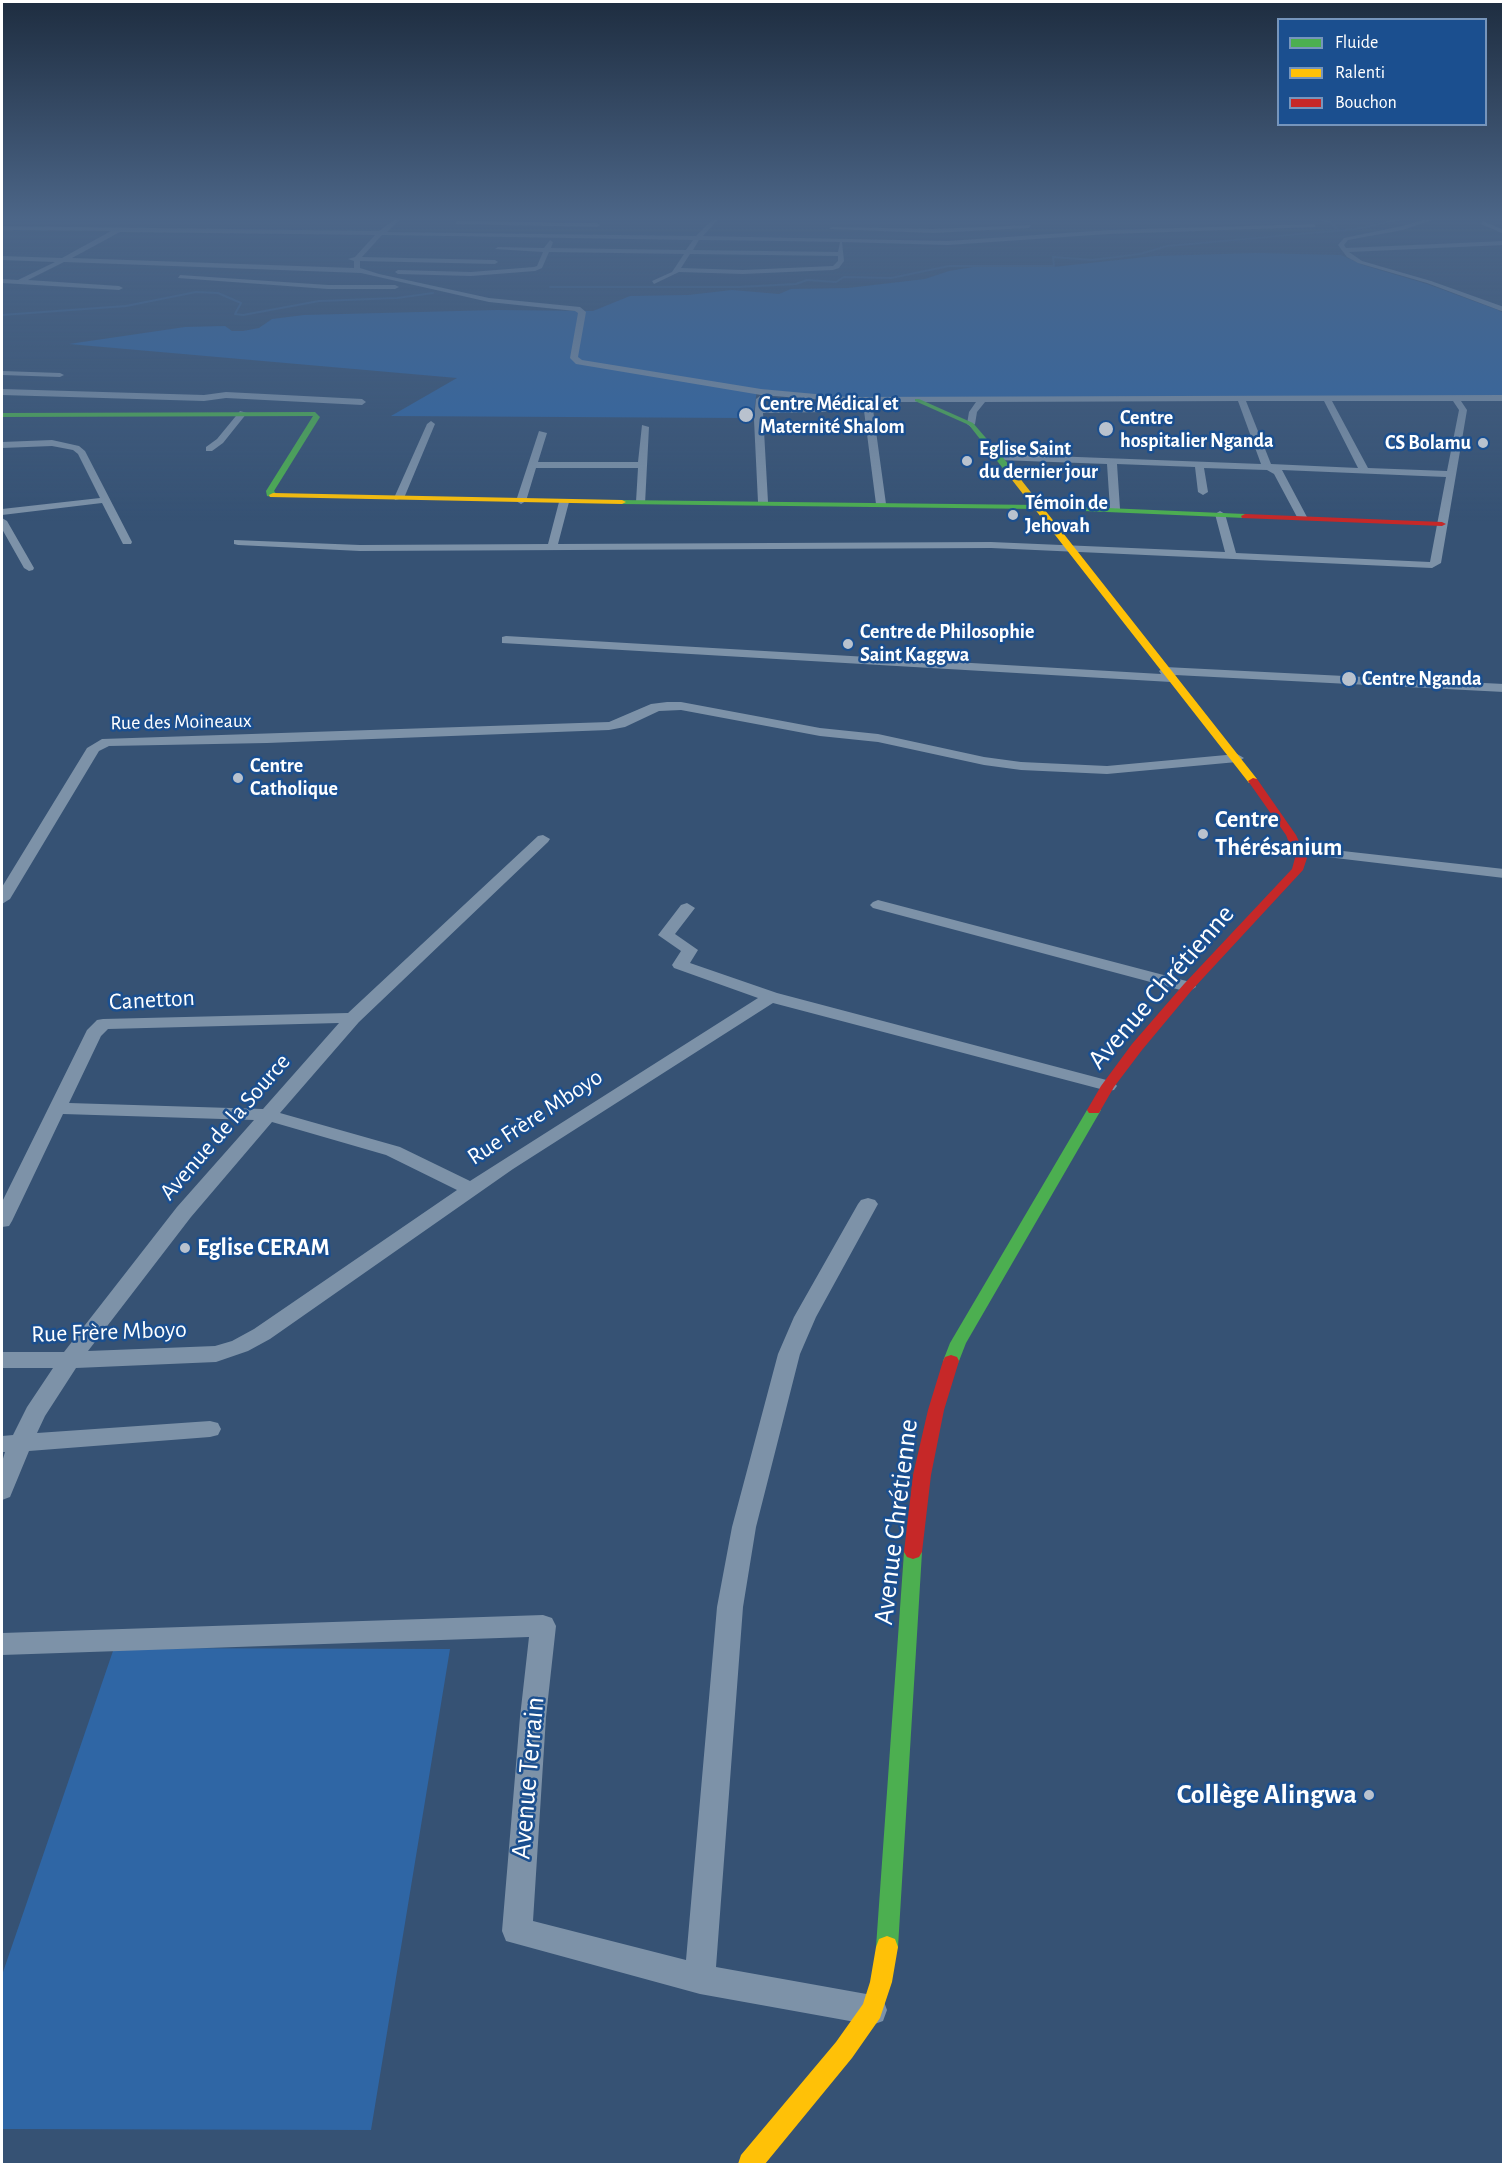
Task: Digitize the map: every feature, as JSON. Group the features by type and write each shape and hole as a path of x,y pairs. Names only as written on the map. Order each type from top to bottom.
{"street":[{"path":"581,320 574,357 579,362 761,392 868,405 935,408"},
{"path":"2,373 60,375"},
{"path":"2,392 204,398 226,395 362,402"},
{"path":"761,392 758,410 763,502"},
{"path":"758,410 868,405 917,400 1503,398"},
{"path":"971,424 973,412 983,399"},
{"path":"1241,399 1267,466 1278,472 1302,517"},
{"path":"1327,399 1364,470"},
{"path":"238,542 351,548 981,545 1432,565 1436,563 1452,474 1468,410 1456,399"},
{"path":"917,400 971,424 999,457 1072,548 1168,675 1237,758 1291,835 1298,850 1503,874"},
{"path":"868,405 881,504"},
{"path":"2,415 243,413 317,415 270,494 346,499 763,502 1115,508 1443,524"},
{"path":"209,449 243,413"},
{"path":"399,498 431,424"},
{"path":"641,502 645,427"},
{"path":"521,501 542,433"},
{"path":"2,446 51,443 76,448 82,453 127,542"},
{"path":"999,457 1452,474"},
{"path":"1112,461 1115,508"},
{"path":"1199,464 1203,492"},
{"path":"532,465 643,465"},
{"path":"2,512 104,500"},
{"path":"552,548 564,502"},
{"path":"1220,514 1231,555"},
{"path":"2,521 29,568"},
{"path":"506,640 1168,675 1503,688"},
{"name":"Rue des Moineaux","path":"2,899 94,748 100,744 118,741 267,739 609,726 620,724 656,707 681,706 820,732 878,738 974,759 1021,766 1107,770 1237,758"},
{"name":"Avenue de la Source","path":"2,1491 11,1444 35,1413 70,1360 184,1212 353,1018 543,839"},
{"name":"Avenue Chrétienne","path":"750,2164 844,2050 872,2010 887,1946 912,1563 922,1476 936,1410 958,1343 1108,1086 1137,1047 1188,987 1289,880 1297,870 1301,858 1298,850"},
{"path":"878,905 1188,987"},
{"path":"687,908 666,935 690,950 680,966 771,997 1108,1086"},
{"name":"Rue Frère Mboyo","path":"2,1360 70,1360 216,1354 240,1346 262,1334 472,1189 771,997"},
{"name":"Canetton","path":"2,1221 93,1034 103,1024 353,1018"},
{"path":"56,1108 268,1115 393,1151 472,1189"},
{"path":"868,1204 805,1317 789,1354 744,1527 730,1607 700,1979 872,2010"},
{"path":"11,1444 210,1429"},
{"name":"Avenue Terrain","path":"2,1644 543,1626 532,1728 517,1931 700,1979"}],"shaded area":[{"path":"270,320 1503,320 1504,397 836,397 757,389 754,412 744,412 743,418 391,416 457,378 69,344 185,327 225,326 232,331 259,328"},
{"path":"114,1648 450,1649 371,2130 2,2129 2,1975"}],"traffic: fast":[{"path":"917,400 971,424 1008,469"},
{"path":"2,415 315,414 317,417 270,491 273,495"},
{"path":"622,502 1038,507 1245,516"},
{"path":"951,1361 958,1343 1094,1110"},
{"path":"887,1947 913,1552"}],"traffic: slow":[{"path":"1008,469 1253,781"},
{"path":"273,495 622,502"},
{"path":"750,2164 844,2050 872,2010 881,1982 887,1947"}],"traffic: jam":[{"path":"1245,516 1442,524"},
{"path":"1094,1110 1108,1086 1137,1047 1188,987 1297,870 1301,858 1291,835 1253,781"},
{"path":"913,1552 922,1475 936,1410 951,1361"}],"place":[{"name":"Centre Médical et Maternité Shalom","path":"746,415"},
{"name":"Centre hospitalier Nganda","path":"1106,429"},
{"name":"CS Bolamu","path":"1483,443"},
{"name":"Eglise Saint du dernier jour","path":"967,461"},
{"name":"Témoin de Jehovah","path":"1013,515"},
{"name":"Centre de Philosophie Saint Kaggwa","path":"848,644"},
{"name":"Centre Nganda","path":"1349,679"},
{"name":"Centre Catholique","path":"238,778"},
{"name":"Centre Thérésanium","path":"1203,834"},
{"name":"Eglise CERAM","path":"185,1248"},
{"name":"Collège Alingwa","path":"1369,1795"}]}
